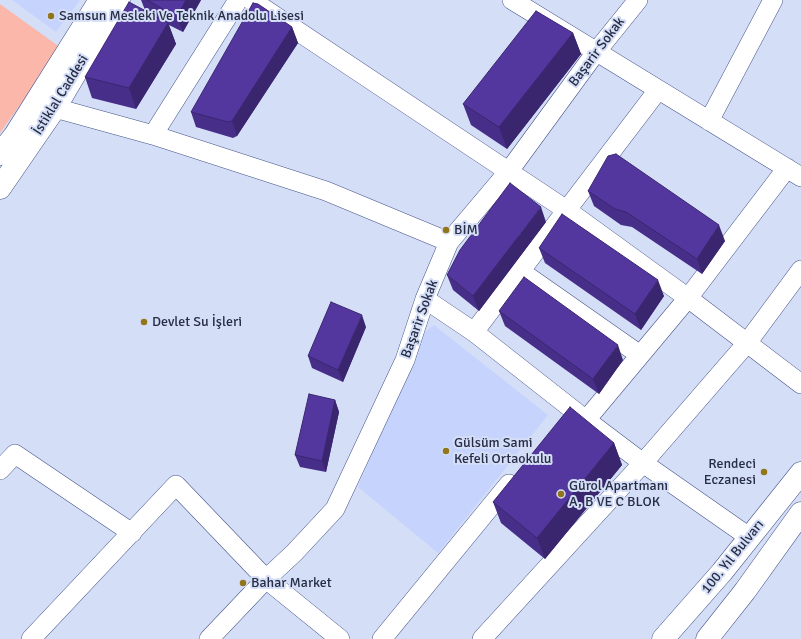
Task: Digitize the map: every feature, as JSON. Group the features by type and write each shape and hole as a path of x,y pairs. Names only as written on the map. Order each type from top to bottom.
{"main road":[{"name":"İstiklal Caddesi","path":"0,154 15,135 100,0"},
{"name":"İstiklal Caddesi","path":"0,188 55,108 119,0"},
{"name":"100. Yıl Bulvarı","path":"663,639 722,572 801,473"},
{"name":"100. Yıl Bulvarı","path":"707,639 746,591 801,513"}],"street":[{"path":"154,135 238,0"},
{"path":"251,0 568,210 688,298 801,384"},
{"path":"512,0 794,172 586,420"},
{"name":"Başarir Sokak","path":"209,639 335,509 405,360 425,299 449,242 509,171 596,52 638,0"},
{"path":"709,121 773,0"},
{"path":"474,332 658,90"},
{"path":"55,108 154,135 326,191 449,242"},
{"path":"482,639 643,463 747,343 801,270"},
{"path":"520,271 640,355"},
{"path":"425,299 474,332 566,414 586,420 643,463 749,537"},
{"path":"0,470 14,454 132,533"},
{"path":"382,639 521,468"},
{"path":"32,639 176,485 266,579 340,639"}],"shaded area":[{"name":"Samsun Mesleki Ve Teknik Anadolu Lisesi","path":"12,0 80,0 56,32"},
{"path":"0,4 61,48 0,133"},
{"name":"Gülsüm Sami Kefeli Ortaokulu","path":"434,325 548,415 438,553 358,487 421,335"}],"building":[{"path":"147,0 186,0 177,17"},
{"path":"129,2 168,23 129,88 85,77"},
{"path":"253,3 258,4 292,27 232,121 228,122 191,112"},
{"path":"536,11 573,33 499,127 463,104"},
{"path":"616,154 719,225 697,259 626,212 615,209 588,191 608,156"},
{"path":"510,183 541,207 473,296 447,275 460,250"},
{"path":"562,214 658,280 635,314 539,248"},
{"path":"524,277 618,345 593,379 499,311"},
{"path":"331,302 362,315 338,370 308,356"},
{"path":"309,394 335,400 322,461 295,455"},
{"path":"570,407 614,443 537,538 493,502"}],"place":[{"name":"Samsun Mesleki Ve Teknik Anadolu Lisesi","path":"51,16"},
{"name":"BİM","path":"446,230"},
{"name":"Devlet Su İşleri","path":"144,322"},
{"name":"Gülsüm Sami Kefeli Ortaokulu","path":"446,451"},
{"name":"Rendeci Eczanesi","path":"764,472"},
{"name":"Gürol Apartmanı A, B VE C BLOK","path":"561,494"},
{"name":"Bahar Market","path":"243,583"}]}
